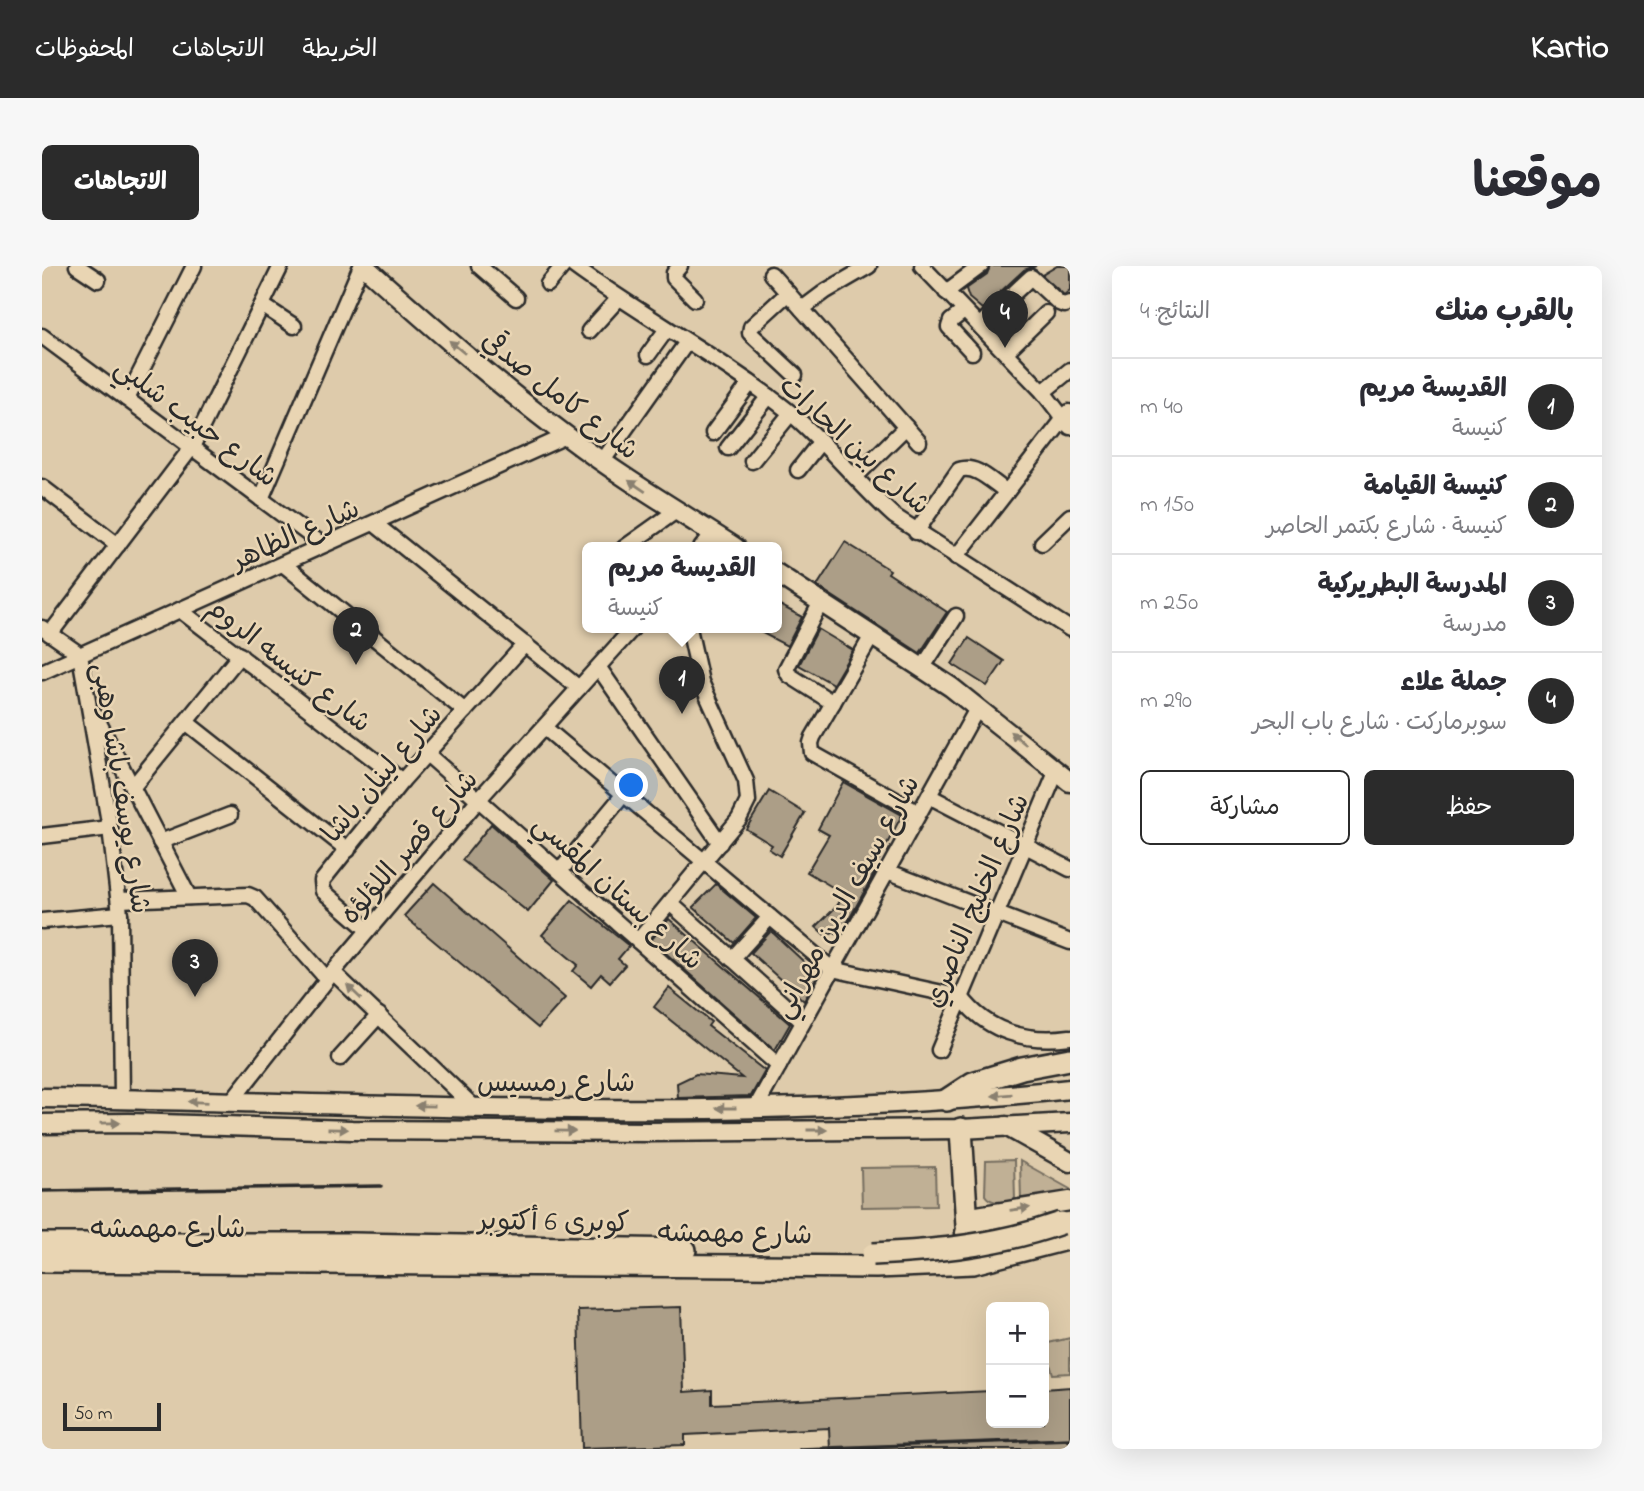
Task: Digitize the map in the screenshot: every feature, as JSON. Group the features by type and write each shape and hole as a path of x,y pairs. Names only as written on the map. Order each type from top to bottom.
{"highway":[{"path":"947,1100 973,1083 1023,1068 1070,1059"},
{"path":"961,1129 967,1226 1068,1226"},
{"name":"كوبرى 6 أكتوبر","path":"45,1251 340,1244 873,1254 957,1249 1068,1226"},
{"name":"كوبرى 6 أكتوبر","path":"45,1251 876,1268 973,1263 1014,1254 1068,1226"},
{"path":"45,1251 271,1249 290,1254"}],"main road":[{"name":"شارع كامل صدقي","path":"363,266 566,436 727,542"},
{"path":"782,577 923,667 1064,776"},
{"name":"شارع رمسيس","path":"42,1098 474,1107 755,1109 947,1100 1070,1089"},
{"name":"شارع رمسيس","path":"42,1124 129,1123 338,1129 650,1132 961,1129 1070,1124"},
{"path":"1006,1126 1070,1162"},
{"path":"967,1226 977,1216 1070,1201"},
{"name":"شارع مهمشه","path":"290,1254 844,1260 935,1258 949,1254 965,1234 967,1226"}],"street":[{"path":"77,266 98,280"},
{"path":"127,399 194,266"},
{"path":"46,631 118,545 192,447 281,266"},
{"path":"261,499 363,266"},
{"path":"479,266 516,299"},
{"path":"680,266 674,273 674,278 695,299"},
{"path":"802,309 869,266"},
{"path":"922,266 1068,418 1006,491 956,556"},
{"path":"946,292 981,266"},
{"path":"548,284 573,267"},
{"name":"شارع بين الحارات","path":"573,267 750,383 791,413 894,516 916,533 1070,629"},
{"path":"980,325 1032,272 1034,278 1059,303 1070,303"},
{"path":"771,274 919,442"},
{"path":"788,293 751,327 750,333 795,375"},
{"path":"589,331 619,298"},
{"path":"262,305 294,326"},
{"path":"964,311 951,321 949,327 972,352"},
{"path":"1006,352 1046,313"},
{"path":"648,355 667,329"},
{"name":"شارع حبيب شلبي","path":"42,336 323,545"},
{"path":"602,462 687,342"},
{"path":"1043,392 1070,370"},
{"path":"712,433 750,383"},
{"path":"728,447 769,396"},
{"path":"752,461 791,413"},
{"path":"855,477 906,427"},
{"name":"شارع الظاهر","path":"42,672 566,436"},
{"path":"798,470 821,441"},
{"path":"916,533 959,470 966,467 974,469 1006,491"},
{"path":"42,487 118,545"},
{"path":"632,542 676,511"},
{"path":"1042,543 1070,516"},
{"path":"375,524 579,688"},
{"path":"706,542 713,533"},
{"path":"283,565 465,711"},
{"path":"821,602 786,669 789,675 833,703"},
{"name":"شارع كنيسه الروم","path":"180,610 402,782"},
{"path":"923,667 956,617"},
{"name":"شارع يوسف باشا وهبى","path":"46,631 79,655 110,828 119,907 122,1099"},
{"name":"شارع قصر اللؤلؤه","path":"230,1103 368,930 479,800 629,633"},
{"path":"638,941 720,843 744,810 748,790 746,780 701,682 690,633"},
{"path":"873,634 813,737 811,749 815,756 919,813"},
{"name":"شارع لينان باشا","path":"368,930 324,891 321,884 402,782 525,644"},
{"path":"132,788 240,655"},
{"path":"599,668 720,843"},
{"path":"88,701 189,897"},
{"name":"شارع سيف الدين مهراني","path":"755,1109 978,707"},
{"path":"186,722 348,850"},
{"path":"545,727 832,969 961,997 982,1018 1007,1033 1042,1038 1070,1037"},
{"name":"شارع بستان المقسي","path":"427,754 779,1066"},
{"name":"شارع الخليج الناصري","path":"939,1050 1025,846 1064,776"},
{"path":"560,872 624,794"},
{"path":"929,796 1070,869"},
{"path":"160,842 230,815"},
{"path":"42,836 110,828"},
{"path":"887,871 1070,942"},
{"path":"42,921 189,897 247,895 256,898 330,975 379,1016 474,1107"},
{"path":"670,903 803,1022"},
{"path":"732,958 770,917"},
{"path":"340,1058 379,1016"}],"shaded area":[{"path":"1014,1160 1015,1201 991,1200 985,1195 986,1161"},
{"path":"1020,1161 1070,1189 1070,1196 1021,1200"},
{"path":"935,1167 936,1206 862,1207 861,1168"},
{"path":"1070,1338 1070,1373 1053,1374 1049,1361 1049,1343"}],"building":[{"path":"990,266 1036,266 1024,270 982,309 969,298 966,289 987,274"},
{"path":"1057,266 1070,266 1070,290 1064,295 1042,275"},
{"path":"845,542 890,570 888,573 947,612 920,653 817,586"},
{"path":"782,606 802,617 787,646 762,633 782,633"},
{"path":"818,629 853,650 833,684 799,665"},
{"path":"969,638 1004,661 987,686 952,664"},
{"path":"843,782 902,815 840,936 833,932 826,936 816,927 837,906 844,894 807,872 829,835 818,829"},
{"path":"769,791 805,813 780,856 769,849 772,845 746,829"},
{"path":"491,824 554,880 528,912 462,860"},
{"path":"434,883 565,998 538,1028 404,916"},
{"path":"716,884 756,918 734,943 693,907"},
{"path":"572,900 629,946 618,959 625,965 610,982 601,974 591,986 573,971 578,965 542,935"},
{"path":"669,919 790,1024 775,1050 651,940"},
{"path":"771,931 818,975 804,1001 751,953"},
{"path":"669,988 711,1022 708,1026 765,1071 751,1096 678,1098 677,1083 696,1074 742,1078 654,1007"},
{"path":"681,1307 684,1392 712,1390 712,1404 986,1391 986,1428 1049,1428 1049,1389 1070,1387 1070,1449 830,1449 829,1428 685,1435 685,1445 582,1448 578,1310"}],"railway":[{"path":"42,1191 381,1186"},
{"path":"800,1449 1070,1439"}],"place":[{"name":"جملة علاء","path":"1005,348"},
{"name":"كنيسة القيامة","path":"356,665"},
{"name":"القديسة مريم","path":"682,714"},
{"name":"المدرسة البطريركية","path":"195,997"}]}
